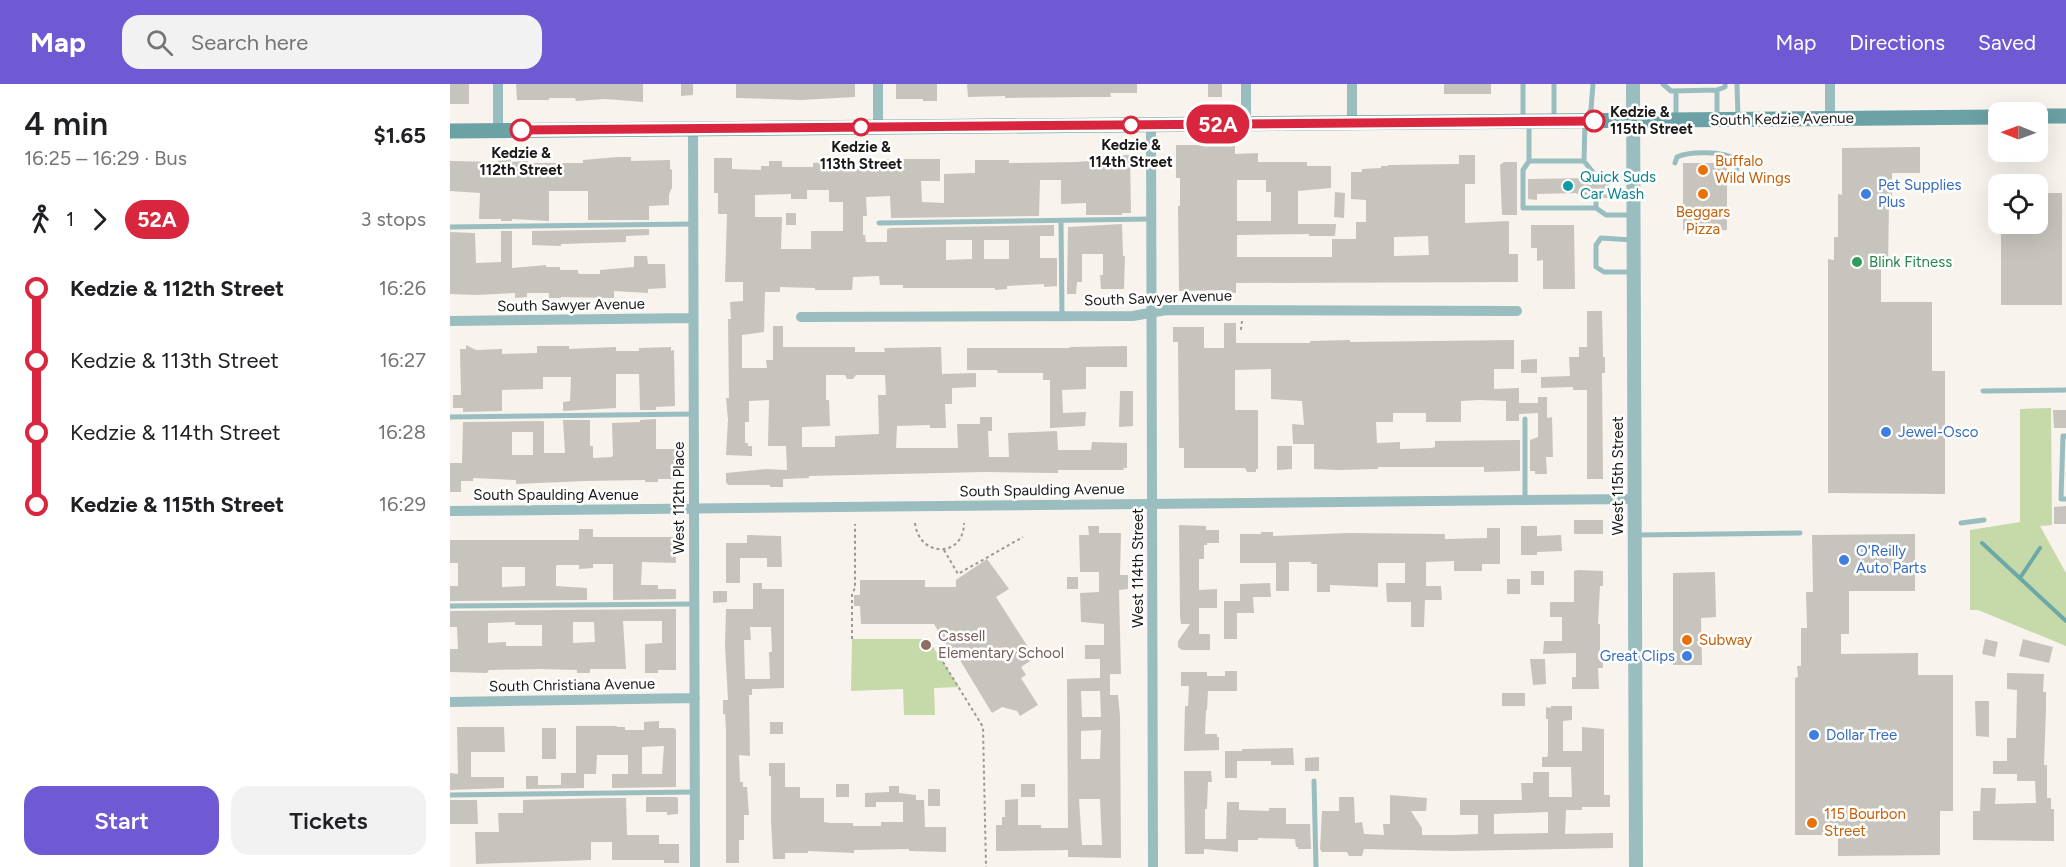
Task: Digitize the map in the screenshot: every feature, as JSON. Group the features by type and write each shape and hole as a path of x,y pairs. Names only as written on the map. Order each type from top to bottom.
{"main road":[{"path":"2048,116 2066,116"},
{"name":"South Kedzie Avenue","path":"450,131 1988,117"}],"street":[{"path":"498,84 498,130"},
{"path":"878,84 878,127"},
{"path":"1246,84 1246,124"},
{"path":"1352,84 1352,123"},
{"name":"West 115th Street","path":"1633,84 1636,867"},
{"path":"1830,84 1830,118"},
{"name":"West 114th Street","path":"1152,125 1154,867"},
{"name":"West 112th Place","path":"693,129 695,867"},
{"name":"South Sawyer Avenue","path":"801,317 1133,316 1166,310 1517,310"},
{"name":"South Sawyer Avenue","path":"450,321 693,318"},
{"name":"South Spaulding Avenue","path":"450,511 1634,498"},
{"name":"South Christiana Avenue","path":"450,702 695,698"}],"lane":[{"path":"1522,84 1529,161 1523,170 1523,208 1596,208 1606,215 1634,215"},
{"path":"1554,84 1554,121"},
{"path":"1593,84 1591,110 1585,121 1584,161 1595,176"},
{"path":"1663,84 1671,91 1717,90 1725,87 1725,84"},
{"path":"1737,84 1738,119"},
{"path":"1717,90 1717,120"},
{"path":"1676,91 1676,120"},
{"path":"1676,163 1677,156 1684,153 1719,153 1734,159 1737,169"},
{"path":"1529,161 1584,161"},
{"path":"1596,198 1596,208"},
{"path":"879,223 1151,219"},
{"path":"1061,220 1062,315"},
{"path":"450,227 693,224"},
{"path":"1634,240 1601,238 1596,245 1596,267 1604,272 1634,273"},
{"path":"1983,391 2066,390"},
{"path":"450,417 694,414"},
{"path":"1525,419 1525,500"},
{"path":"2066,436 2063,436 2064,466 2061,500 2066,500"},
{"path":"1961,523 1984,520"},
{"path":"1635,535 1800,533"},
{"path":"450,606 695,604"},
{"path":"1314,781 1316,867"},
{"path":"450,795 695,792"}],"path":[{"path":"915,523 916,533 923,543 944,550 956,544 961,536 964,523"},
{"path":"852,639 855,524"},
{"path":"944,550 958,574 1023,537"},
{"path":"943,662 983,727 986,867"}],"green space":[{"path":"2051,408 2052,525 2040,526 2066,573 2066,646 1978,610 1970,610 1970,530 2020,522 2020,409"},
{"path":"852,639 928,639 959,687 934,688 935,715 904,715 903,689 851,691"}],"building":[{"path":"450,84 469,84 469,104 450,104"},
{"path":"516,84 643,84 643,102 605,99 576,101 575,98 517,100"},
{"path":"681,84 693,84 693,95 681,96"},
{"path":"736,84 855,84 855,97 801,100 736,98"},
{"path":"896,84 937,84 937,101 896,99"},
{"path":"967,84 1137,84 1137,93 1110,93 1111,97 968,97"},
{"path":"1208,84 1222,84 1222,97 1208,97"},
{"path":"1444,84 1491,84 1491,94 1444,94"},
{"path":"1176,145 1235,145 1235,154 1258,153 1258,162 1307,162 1307,166 1331,166 1331,188 1298,191 1298,224 1336,224 1335,236 1237,235 1237,257 1332,257 1332,239 1356,239 1356,222 1366,222 1366,200 1351,199 1351,172 1362,172 1362,169 1381,168 1381,166 1388,165 1459,164 1459,155 1475,155 1475,184 1465,184 1465,223 1509,221 1509,254 1518,254 1518,282 1236,283 1236,293 1226,293 1226,290 1179,291 1180,178 1176,178","holes":["1237,180 1266,180 1266,192 1271,192 1271,221 1237,221","1428,236 1429,255 1394,256 1394,237"]},
{"name":"Jewel-Osco","path":"1920,147 1920,173 1892,173 1892,201 1889,201 1888,268 1881,268 1881,302 1932,302 1932,371 1945,371 1945,494 1828,493 1828,259 1834,260 1834,237 1838,237 1838,194 1842,195 1842,148"},
{"path":"1130,155 1131,213 1086,215 1086,203 1061,204 1061,180 1040,180 1039,216 891,218 890,196 866,197 867,216 863,216 863,235 865,235 866,242 887,242 887,229 891,228 1054,225 1054,236 1040,236 1040,258 1057,258 1057,286 1044,287 1044,284 1007,286 1007,289 995,290 995,288 903,288 903,285 880,285 879,276 853,277 852,290 780,287 780,292 765,292 764,332 742,335 742,368 767,368 766,360 773,360 773,326 783,326 783,347 855,347 855,352 885,352 884,348 941,347 942,374 976,373 976,387 952,388 952,404 945,404 946,428 930,428 930,425 897,426 896,448 958,448 957,424 980,424 980,417 992,417 992,431 988,431 989,457 1009,457 1008,433 1057,431 1058,450 1091,450 1092,442 1127,443 1127,468 1123,468 1124,470 1058,470 1058,473 984,472 809,476 809,478 783,479 783,487 726,483 726,473 766,469 787,470 786,446 768,446 769,400 749,401 749,422 745,422 745,443 752,446 752,456 726,455 728,420 726,398 729,398 728,319 731,319 730,302 743,301 743,282 725,282 727,214 718,214 718,193 714,193 714,158 732,158 732,169 761,170 761,166 769,166 769,161 782,161 782,167 813,167 813,163 827,162 827,166 883,164 883,159 940,159 940,181 921,181 922,202 944,203 944,174 975,173 975,160 1009,160 1009,163 1077,162 1099,160 1099,156","holes":["807,190 829,190 829,202 843,202 843,231 811,231 811,249 781,249 782,217 755,217 755,195 791,194 791,199 807,199","946,240 972,240 972,259 946,260","984,240 1009,240 1009,259 984,259","826,375 845,375 847,379 853,379 856,375 885,375 886,395 878,395 879,434 835,436 835,447 802,447 802,427 830,426 829,400 826,400"]},
{"path":"631,157 631,161 670,160 672,189 669,195 669,205 649,206 649,220 588,220 588,191 549,191 549,221 512,219 512,221 501,221 501,219 479,219 480,193 450,191 450,161 498,162 498,159 511,159 511,162 528,161 528,163 583,163 583,160"},
{"path":"1504,162 1517,162 1517,215 1502,215 1500,165"},
{"path":"1683,163 1727,163 1727,230 1683,230"},
{"name":"Quick Suds Car Wash","path":"1591,178 1596,183 1601,178 1609,178 1609,198 1601,198 1595,193 1591,198 1582,198 1576,193 1537,194 1537,200 1528,199 1528,179"},
{"path":"1335,192 1345,193 1344,218 1334,217"},
{"path":"2048,193 2062,193 2062,305 2001,305 2001,234 2048,234"},
{"path":"786,213 796,213 796,225 786,225"},
{"path":"1122,224 1123,256 1125,256 1124,289 1101,289 1103,254 1082,254 1082,282 1077,282 1076,294 1067,294 1068,227"},
{"path":"1531,225 1574,225 1575,289 1543,289 1543,260 1537,261 1537,248 1531,248"},
{"path":"649,229 649,235 626,236 626,242 561,244 561,246 532,245 532,231"},
{"path":"501,231 512,231 512,268 546,265 546,267 560,267 560,270 578,270 580,274 600,274 600,270 634,267 634,256 647,256 648,264 665,264 666,288 648,289 648,293 614,291 614,298 549,298 549,293 527,293 527,297 515,298 515,293 450,294 450,232 475,233 476,263 501,262"},
{"path":"1587,311 1602,311 1603,357 1605,357 1605,373 1602,373 1603,479 1587,479 1587,390 1573,390 1573,387 1541,388 1541,377 1570,376 1569,357 1579,357 1579,347 1587,347"},
{"path":"1224,323 1236,323 1236,343 1514,340 1514,369 1494,369 1494,389 1519,388 1519,403 1538,403 1538,397 1547,397 1547,418 1552,417 1553,457 1546,457 1547,474 1535,474 1535,471 1530,471 1530,440 1538,437 1538,413 1519,414 1519,421 1506,421 1506,401 1479,400 1461,401 1461,422 1426,422 1426,413 1393,413 1393,422 1376,422 1377,443 1400,442 1400,449 1431,448 1435,447 1435,441 1520,440 1520,471 1484,472 1484,467 1314,469 1314,444 1293,444 1292,424 1304,425 1302,401 1271,399 1271,369 1235,370 1235,410 1258,410 1258,469 1256,472 1247,472 1245,468 1184,468 1184,448 1179,448 1178,342 1173,342 1173,327 1204,327 1204,348 1224,348"},
{"path":"466,345 476,350 502,349 502,354 537,353 537,346 569,346 569,349 616,347 616,351 671,347 671,351 674,350 675,406 656,407 656,410 640,410 639,374 616,374 616,408 563,411 563,402 570,401 571,377 543,377 543,389 502,390 502,411 463,412 463,408 453,408 453,395 461,395 460,349 466,349"},
{"path":"1127,346 1127,367 1086,367 1086,389 1062,390 1063,413 1086,412 1085,426 1050,428 1050,380 1043,380 1043,373 967,370 967,348"},
{"path":"1537,359 1537,373 1521,373 1521,360"},
{"path":"1120,391 1133,391 1133,426 1119,427"},
{"path":"2053,410 2066,410 2066,428 2054,428"},
{"path":"656,419 656,449 675,449 675,479 658,479 658,482 645,482 645,480 516,484 516,480 473,478 473,481 461,481 461,492 450,492 450,463 462,463 463,422 543,421 544,453 565,453 563,420 590,420 590,446 593,446 593,458 612,457 612,423 640,422 640,420","holes":["512,432 533,432 533,455 512,455"]},
{"path":"1277,446 1292,446 1292,469 1277,470"},
{"path":"2066,506 2066,524 2054,524 2054,507"},
{"path":"1574,520 1603,520 1603,534 1574,534"},
{"path":"1179,525 1206,526 1206,530 1219,530 1219,543 1204,545 1204,559 1199,559 1199,590 1217,589 1217,608 1199,608 1199,634 1210,634 1210,650 1182,650 1178,647 1178,641 1190,624 1181,624 1180,616"},
{"path":"1088,526 1099,526 1099,533 1121,533 1120,575 1128,575 1128,589 1119,590 1121,674 1110,674 1110,695 1118,695 1120,716 1121,858 1068,857 1068,850 996,851 996,825 1002,825 1002,817 1005,817 1005,800 1018,799 1018,825 1068,828 1067,679 1100,678 1100,659 1085,659 1085,645 1104,645 1104,624 1081,622 1080,593 1099,592 1099,572 1080,572 1079,535 1089,535","holes":["1081,691 1100,691 1101,717 1082,717","1101,730 1100,759 1081,759 1081,731","1079,799 1100,799 1102,845 1082,845"]},
{"path":"1521,526 1537,526 1537,536 1561,535 1562,551 1521,555"},
{"path":"1487,528 1500,528 1500,564 1482,564 1482,571 1454,571 1454,561 1426,562 1426,586 1441,586 1442,600 1425,600 1424,627 1411,627 1411,602 1387,602 1386,583 1405,583 1405,563 1378,563 1378,587 1330,585 1330,592 1317,592 1317,564 1289,562 1289,591 1276,591 1276,563 1240,563 1240,534 1273,532 1273,536 1348,533 1445,534 1445,539 1487,538"},
{"path":"579,529 593,529 593,537 675,537 676,563 642,562 641,585 658,585 658,589 676,589 676,599 613,600 613,564 593,564 593,568 579,569 579,565 557,565 556,567 556,586 587,588 587,600 450,601 450,586 458,586 458,563 450,563 450,540 579,540","holes":["502,567 525,567 525,586 502,587"]},
{"path":"1915,534 1915,591 1849,591 1849,634 1841,634 1841,654 1918,653 1918,675 1953,675 1953,811 1940,811 1940,855 1838,856 1838,835 1795,835 1795,678 1798,677 1797,666 1801,666 1801,628 1807,628 1806,592 1813,592 1812,535"},
{"path":"747,535 781,536 782,567 767,567 767,558 740,558 740,583 726,583 726,543 747,543"},
{"path":"987,559 1009,589 996,597 1035,658 1021,667 1026,675 1021,678 1038,705 1020,716 1017,711 1002,707 992,713 955,652 952,654 934,624 861,624 860,606 854,606 854,595 860,595 860,580 925,580 925,587 956,587 956,580"},
{"path":"1531,571 1544,571 1544,585 1531,585"},
{"path":"1574,571 1603,571 1598,624 1600,624 1600,656 1603,656 1603,668 1598,668 1599,689 1572,689 1572,677 1576,677 1576,653 1543,654 1544,641 1562,641 1562,617 1550,617 1550,602 1574,602"},
{"path":"1715,572 1716,617 1701,618 1702,665 1673,665 1673,573"},
{"path":"1067,577 1078,577 1078,589 1067,589"},
{"path":"1507,579 1520,579 1520,594 1507,594"},
{"path":"753,583 762,583 762,589 784,589 784,688 752,689 752,695 749,695 750,756 739,755 740,782 743,782 743,787 747,787 749,815 744,815 744,840 739,840 739,863 726,863 726,730 723,700 728,700 726,609 753,609","holes":["750,627 771,627 770,679 745,679 744,640 751,640"]},
{"path":"1270,583 1271,597 1253,597 1254,613 1237,613 1237,639 1224,639 1224,601 1240,601 1240,584"},
{"path":"713,591 727,591 727,602 713,603"},
{"path":"676,609 676,670 645,673 645,644 662,643 662,621 623,621 626,669 590,669 590,673 577,673 577,670 540,669 489,670 487,673 450,672 450,649 458,649 457,627 450,627 450,611","holes":["515,622 515,625 542,625 542,646 506,646 506,642 488,643 488,623","573,622 594,622 595,642 573,643"]},
{"path":"1985,639 1998,642 1995,657 1982,654"},
{"path":"2023,639 2053,647 2049,663 2019,656"},
{"path":"1530,659 1545,659 1546,684 1533,685"},
{"path":"1225,671 1237,671 1237,691 1208,691 1206,710 1205,734 1217,734 1219,750 1184,751 1185,706 1188,706 1189,686 1181,686 1181,672 1207,672 1207,676 1225,676"},
{"path":"2007,673 2044,674 2043,692 2046,692 2046,709 2044,765 2047,765 2047,798 2051,798 2051,809 2054,809 2054,841 1973,840 1973,811 1980,811 1981,788 1996,788 1995,804 2036,803 2035,781 2017,781 2017,774 1993,774 1993,761 2007,761 2007,738 2016,738 2017,690 2007,689"},
{"path":"1502,693 1525,693 1525,706 1502,706"},
{"path":"1975,701 1989,701 1989,737 1976,736"},
{"path":"1551,706 1572,706 1572,720 1563,721 1563,751 1582,751 1582,727 1604,729 1604,795 1610,795 1610,807 1582,807 1582,810 1566,810 1565,834 1613,833 1613,848 1454,851 1364,849 1362,856 1349,856 1347,852 1322,852 1320,849 1322,811 1339,811 1339,797 1354,797 1355,823 1362,822 1364,834 1384,835 1383,824 1390,824 1390,795 1427,798 1426,811 1411,811 1422,828 1422,835 1454,835 1478,834 1478,815 1460,815 1460,800 1522,800 1521,783 1533,783 1533,772 1549,772 1549,797 1572,797 1571,767 1542,767 1542,757 1547,757 1548,754 1546,707 1551,708","holes":["1548,812 1548,833 1494,834 1494,814"]},
{"path":"659,721 659,728 676,730 676,787 612,788 612,774 628,774 628,755 597,755 596,774 584,774 584,788 526,789 526,776 538,776 538,785 561,785 561,773 576,773 576,726 617,726 625,727 625,730 644,730 644,722","holes":["664,746 662,774 642,774 642,747"]},
{"path":"770,722 783,722 783,734 770,734"},
{"path":"457,727 504,727 505,752 471,752 471,777 504,777 504,788 450,790 450,773 458,774"},
{"path":"542,728 556,728 556,759 542,759"},
{"path":"1293,748 1294,765 1271,765 1271,761 1237,761 1237,778 1225,778 1225,751"},
{"path":"1319,757 1319,771 1305,771 1305,758"},
{"path":"769,763 785,763 785,787 800,787 800,798 824,798 824,822 853,823 853,826 881,826 881,822 903,822 903,802 876,802 876,807 865,807 865,793 889,792 889,786 899,786 899,793 916,795 916,800 924,800 925,827 946,827 946,852 909,851 909,849 854,850 854,853 808,851 808,853 785,853 785,859 773,859"},
{"path":"1184,771 1211,771 1212,782 1208,782 1207,809 1205,809 1205,839 1226,839 1227,802 1239,802 1239,810 1269,811 1269,808 1286,808 1286,824 1310,824 1311,849 1298,849 1295,839 1258,838 1258,840 1238,840 1238,852 1204,849 1204,854 1185,854"},
{"path":"836,784 849,784 849,797 836,797"},
{"path":"1021,784 1035,784 1035,797 1021,797"},
{"path":"928,789 940,789 940,806 928,806"},
{"path":"646,797 678,798 678,814 646,812"},
{"path":"626,798 627,835 659,835 659,844 679,844 679,863 664,863 664,860 612,860 612,842 591,842 591,860 476,864 475,832 499,832 498,813 523,813 523,800"},
{"path":"450,800 477,800 478,824 450,824"}],"waterway":[{"path":"1982,543 2066,621"},
{"path":"2020,578 2040,548"}],"bus line":[{"name":"52A","path":"521,130 1594,121"}],"place":[{"name":"Kedzie & 115th Street","path":"1594,121"},
{"name":"Kedzie & 114th Street","path":"1131,125"},
{"name":"Kedzie & 113th Street","path":"861,127"},
{"name":"Kedzie & 112th Street","path":"521,130"},
{"name":"Buffalo Wild Wings","path":"1703,170"},
{"name":"Quick Suds Car Wash","path":"1568,186"},
{"name":"Beggars Pizza","path":"1703,194"},
{"name":"Pet Supplies Plus","path":"1866,194"},
{"name":"Blink Fitness","path":"1857,262"},
{"name":"Jewel-Osco","path":"1886,432"},
{"name":"O'Reilly Auto Parts","path":"1844,560"},
{"name":"Subway","path":"1687,640"},
{"name":"Cassell Elementary School","path":"926,645"},
{"name":"Great Clips","path":"1687,656"},
{"name":"Dollar Tree","path":"1814,735"},
{"name":"115 Bourbon Street","path":"1812,823"}]}
